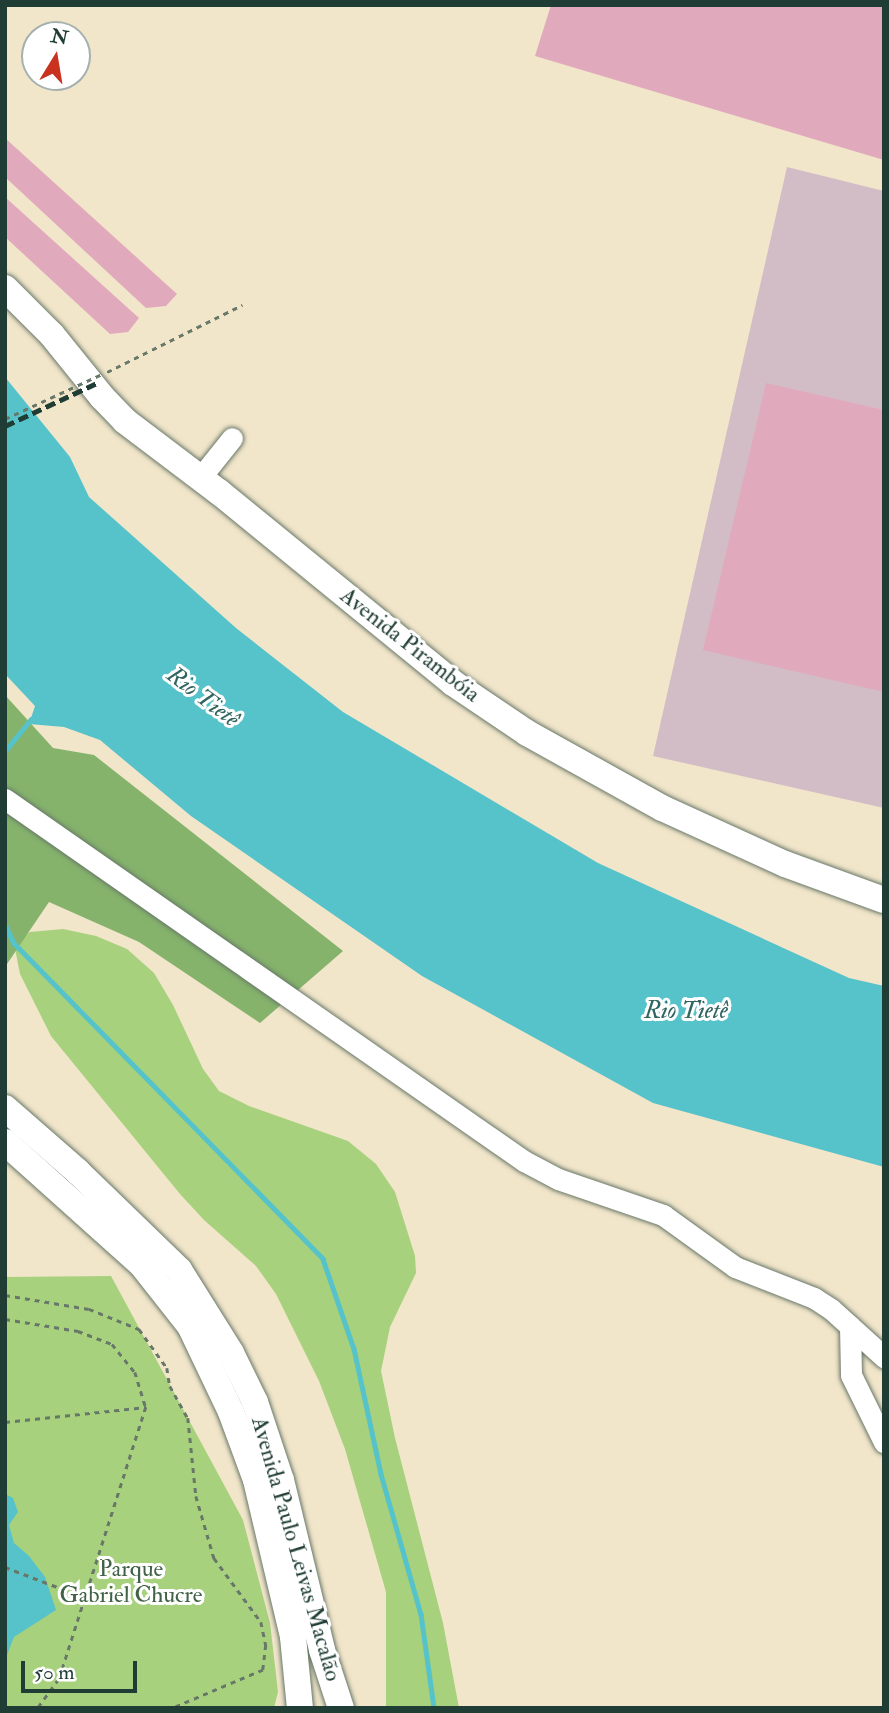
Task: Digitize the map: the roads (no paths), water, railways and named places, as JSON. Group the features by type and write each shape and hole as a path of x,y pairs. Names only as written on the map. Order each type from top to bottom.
{"main road":[{"name":"Avenida Pirambóia","path":"5,288 52,335 125,421 453,682 527,733 662,808 785,864 884,900"},
{"name":"Avenida Paulo Leivas Macalão","path":"5,1108 78,1172 179,1270 232,1353 255,1402 278,1469 322,1650 341,1708"},
{"name":"Avenida Paulo Leivas Macalão","path":"5,1142 142,1265 190,1326 231,1412 256,1480 293,1637 300,1708"}],"lane":[{"path":"200,478 232,438"},
{"path":"5,799 524,1161 558,1180 663,1215 716,1255 764,1281 814,1298 884,1357"},
{"path":"850,1326 851,1375 884,1442"}],"water":[{"name":"Rio Tietê","path":"5,377 70,457 89,497 236,628 343,712 598,863 849,978 884,986 884,1167 653,1103 422,976 191,816 100,740 64,727 29,724 35,706 5,674"},
{"path":"5,1494 13,1498 18,1512 9,1525 14,1543 29,1556 45,1577 56,1610 14,1637 5,1660"}],"waterway":[{"path":"5,751 31,719"},
{"path":"5,924 14,943 323,1259 354,1349 381,1474 421,1614 434,1708"}],"railway":[{"path":"5,426 97,383"}],"park label":[{"name":"Parque Gabriel Chucre","path":"131,1582"}]}
